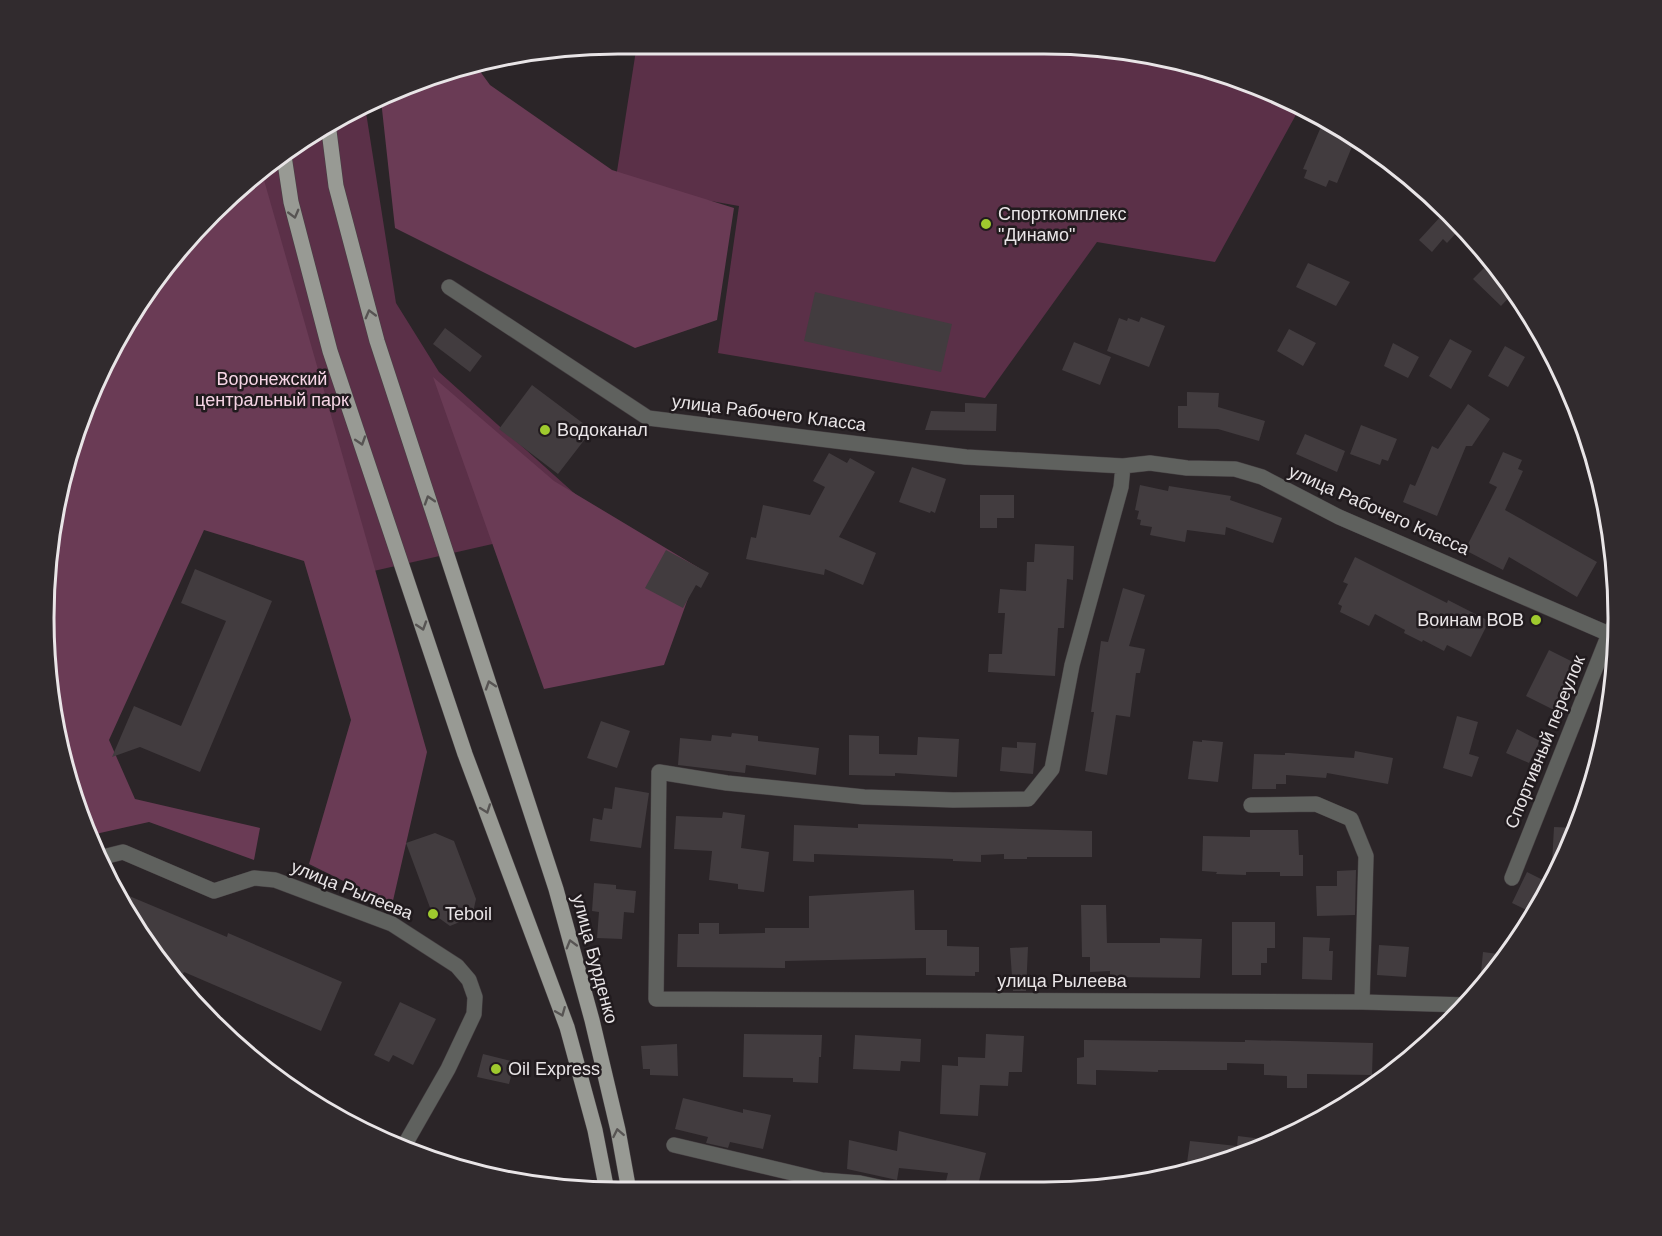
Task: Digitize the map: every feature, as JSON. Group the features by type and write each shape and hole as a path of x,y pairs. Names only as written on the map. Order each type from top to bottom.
{"main road":[{"name":"улица Бурденко","path":"329,134 336,186 377,341 556,889 592,1020 618,1130 627,1182"},
{"path":"285,164 291,202 330,351 465,754 567,1027 595,1130 605,1182"}],"street":[{"name":"улица Рабочего Класса","path":"449,287 648,418 966,457 1123,466 1150,463 1188,468 1235,469 1262,477 1339,517 1608,626"},
{"name":"улица Рылеева","path":"1123,466 1121,487 1072,665 1052,769 1028,799 953,800 864,797 727,783 659,772 656,999 1362,1002 1454,1005"},
{"name":"Спортивный переулок","path":"1512,878 1607,639"},
{"path":"1251,804 1316,804 1351,819 1366,856 1362,1002"},
{"name":"улица Рылеева","path":"107,856 123,852 214,891 254,878 275,880 392,924 457,966 469,980 475,997 474,1014 448,1070 407,1141"},
{"path":"674,1145 822,1180 847,1182"}],"green space":[{"name":"Спорткомплекс \"Динамо\"","path":"635,54 1081,55 1118,59 1190,73 1260,97 1296,114 1215,262 1097,242 985,398 718,353 739,206 615,184"},
{"path":"480,71 490,85 612,170 734,208 717,320 635,348 395,228 382,106 437,84"},
{"name":"Воронежский центральный парк","path":"366,114 396,303 439,372 603,519 356,575 187,522 65,507 73,472 97,402 112,369 149,305 194,246 219,219 246,194 305,149"},
{"path":"264,180 427,752 392,905 309,864 351,720 304,561 204,530 109,740 135,799 260,828 254,860 149,822 97,834 73,764 59,692 55,655 55,581 65,508 73,472 97,402 130,336 149,305 194,246 219,219"},
{"path":"433,377 554,481 699,568 664,665 544,689"}],"building":[{"path":"1321,127 1352,146 1337,183 1329,180 1326,187 1304,178 1307,170 1303,169"},
{"path":"1440,217 1456,233 1447,243 1443,239 1432,252 1419,240"},
{"path":"1308,263 1350,282 1336,306 1296,287"},
{"path":"1485,267 1508,298 1501,306 1473,279"},
{"path":"815,292 952,324 941,372 804,341"},
{"path":"1141,317 1165,326 1149,367 1107,351 1119,318 1139,322"},
{"path":"445,328 482,356 470,372 433,344"},
{"path":"1289,329 1316,343 1303,366 1277,351"},
{"path":"1450,339 1472,351 1451,389 1429,376"},
{"path":"1074,342 1111,357 1100,385 1062,370"},
{"path":"1393,343 1419,357 1408,378 1384,366"},
{"path":"1505,346 1525,357 1508,387 1488,376"},
{"name":"Водоканал","path":"532,385 592,430 558,474 499,429"},
{"path":"1187,392 1219,393 1218,407 1265,421 1259,441 1218,429 1178,428 1178,406 1187,406"},
{"path":"965,403 997,404 996,431 925,430 931,411 965,412"},
{"path":"1468,404 1490,419 1472,446 1466,446 1437,516 1403,502 1410,484 1415,486 1432,446 1438,449"},
{"path":"1361,425 1397,439 1388,461 1382,459 1380,465 1350,454"},
{"path":"1305,434 1345,451 1337,472 1296,454"},
{"path":"1503,452 1522,460 1518,469 1523,471 1505,510 1597,562 1577,597 1509,557 1503,570 1465,550 1497,487 1489,483"},
{"path":"829,453 847,463 850,458 875,472 839,537 876,553 863,585 825,569 824,575 746,559 751,537 756,538 763,505 810,515 825,487 813,481"},
{"path":"912,467 946,479 935,513 899,502"},
{"path":"1140,485 1168,491 1169,486 1231,496 1230,500 1282,518 1273,543 1226,527 1225,535 1187,530 1185,542 1150,535 1152,527 1140,525 1141,520 1137,519 1139,511 1135,510"},
{"path":"980,495 1014,495 1014,518 997,518 997,528 980,528"},
{"path":"1035,544 1074,546 1073,580 1067,579 1064,628 1058,628 1055,676 988,672 989,654 1002,654 1005,613 998,613 1000,589 1026,591 1027,562 1034,562"},
{"path":"666,550 709,573 701,588 696,585 683,608 645,588"},
{"path":"1355,557 1447,603 1448,600 1489,621 1471,657 1447,645 1444,651 1423,640 1422,642 1375,614 1369,626 1340,612 1342,606 1338,604 1348,584 1343,582"},
{"path":"195,569 272,601 200,772 140,747 112,757 134,706 181,726 226,621 181,603"},
{"path":"1123,588 1145,595 1129,646 1145,649 1140,673 1136,673 1130,717 1116,715 1107,775 1085,771 1101,641 1108,642"},
{"path":"1549,650 1579,665 1556,711 1526,696"},
{"path":"1457,716 1478,722 1469,754 1479,757 1472,777 1443,768"},
{"path":"601,721 630,731 617,768 587,758"},
{"path":"1517,729 1540,741 1529,763 1506,753"},
{"path":"732,733 758,736 758,741 819,748 816,775 746,765 745,773 678,765 680,738 711,741 712,735 731,737"},
{"path":"849,735 879,736 879,754 917,755 918,737 959,739 957,777 895,773 895,776 849,775"},
{"path":"1202,740 1223,742 1218,782 1188,779 1193,741 1202,742"},
{"path":"1017,742 1036,743 1033,774 1000,771 1002,747 1017,748"},
{"path":"1355,751 1393,758 1388,784 1327,773 1326,778 1286,775 1286,784 1276,784 1276,789 1252,789 1254,754 1285,755 1289,753 1354,758"},
{"path":"615,787 649,793 641,848 590,841 593,818 602,820 604,808 612,809"},
{"path":"723,812 745,815 741,848 769,852 764,892 738,889 738,884 709,880 712,851 674,849 676,816 722,818"},
{"path":"858,824 1092,831 1092,857 1004,859 1004,854 981,855 981,862 814,854 814,862 793,861 794,825 858,828"},
{"path":"1554,827 1567,828 1565,834 1552,863"},
{"path":"1250,830 1298,830 1299,855 1303,855 1303,876 1280,876 1280,872 1246,872 1246,875 1202,871 1203,836 1250,837"},
{"path":"435,833 454,841 476,899 472,917 450,926 432,913 406,843"},
{"path":"1356,870 1355,915 1317,916 1316,886 1337,886 1337,871"},
{"path":"1527,872 1543,880 1526,910 1512,903"},
{"path":"594,883 616,885 616,889 636,891 634,913 624,912 622,939 597,938 599,912 592,911"},
{"path":"914,890 915,930 947,930 947,946 979,947 979,972 975,972 975,976 926,975 926,958 785,961 785,968 677,967 678,934 699,934 699,923 719,923 719,934 765,933 765,928 809,928 809,896"},
{"path":"127,895 227,937 228,933 342,982 321,1031 184,972 182,975 171,961"},
{"path":"1081,905 1106,905 1107,943 1160,943 1160,938 1202,939 1200,978 1110,977 1110,971 1090,972 1090,957 1082,957"},
{"path":"1232,922 1275,922 1275,948 1267,948 1267,963 1261,963 1261,975 1232,975"},
{"path":"1303,937 1330,938 1329,951 1333,951 1332,980 1302,979"},
{"path":"1379,945 1409,947 1406,977 1377,975"},
{"path":"1028,947 1026,991 1013,991 1010,948"},
{"path":"1483,952 1496,954 1491,961 1481,974"},
{"path":"400,1002 436,1019 413,1065 393,1055 389,1062 374,1055"},
{"path":"744,1034 822,1035 818,1083 793,1082 793,1078 743,1077"},
{"path":"986,1034 1024,1036 1022,1072 1009,1072 1008,1086 980,1085 978,1116 940,1114 942,1065 958,1066 958,1057 985,1058"},
{"path":"855,1035 921,1039 920,1062 901,1061 900,1071 853,1069"},
{"path":"1084,1040 1373,1043 1372,1075 1307,1074 1307,1088 1287,1088 1287,1076 1264,1075 1264,1064 1227,1063 1227,1070 1158,1070 1158,1072 1096,1070 1096,1085 1077,1084 1077,1058 1084,1057"},
{"path":"677,1044 678,1076 650,1075 650,1069 643,1069 641,1046"},
{"path":"483,1054 515,1062 509,1084 477,1077"},
{"path":"683,1098 743,1113 743,1109 771,1115 763,1149 730,1142 728,1148 706,1143 708,1137 675,1129"},
{"path":"899,1131 986,1153 979,1182 946,1182 948,1173 899,1168 897,1180 847,1169 849,1140 897,1151"},
{"path":"1238,1136 1260,1139 1187,1164 1190,1141 1237,1146"}],"place":[{"name":"Спорткомплекс \"Динамо\"","path":"986,224"},
{"name":"Водоканал","path":"545,430"},
{"name":"Воинам ВОВ","path":"1536,620"},
{"name":"Teboil","path":"433,914"},
{"name":"Oil Express","path":"496,1069"}]}
